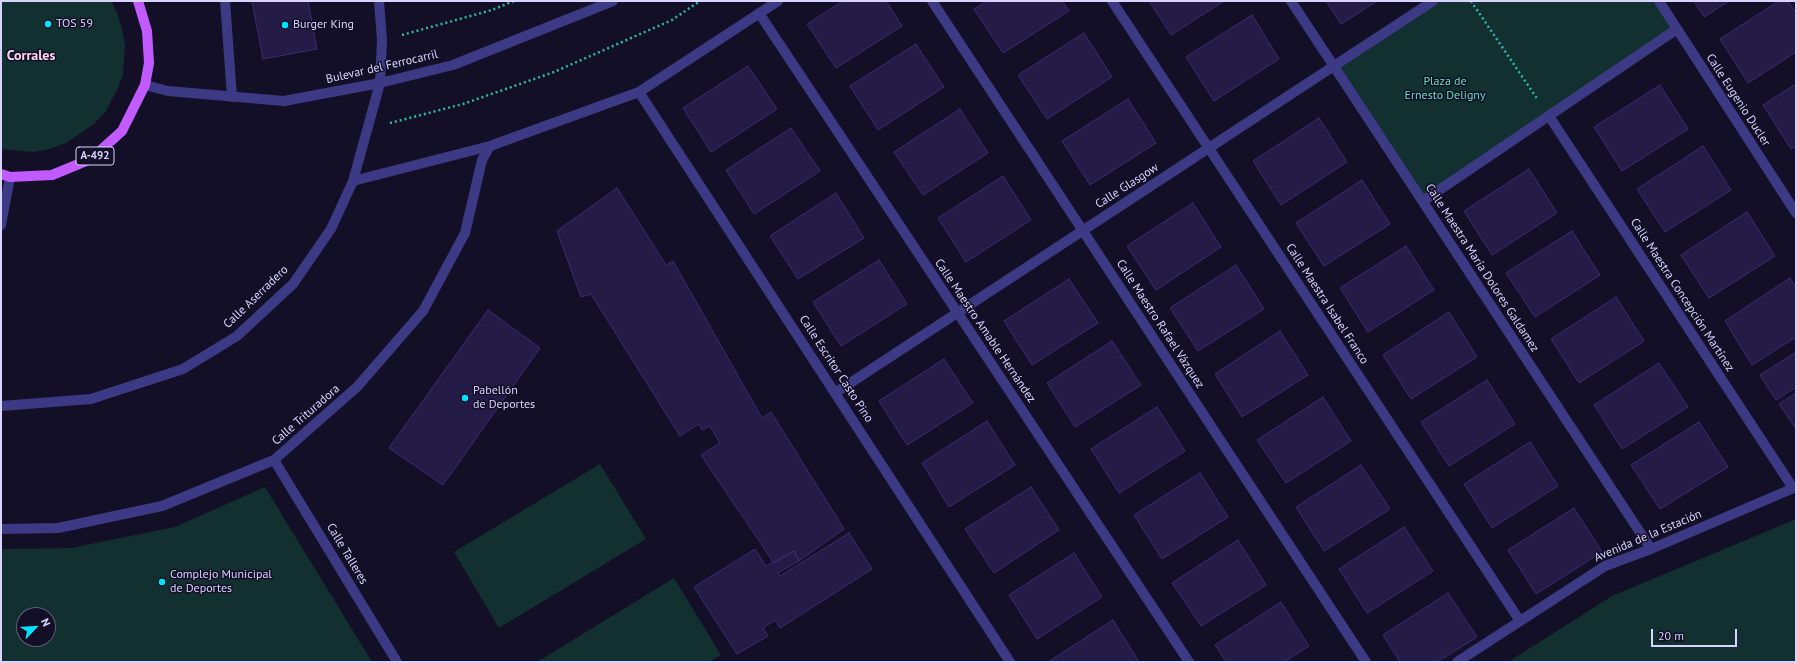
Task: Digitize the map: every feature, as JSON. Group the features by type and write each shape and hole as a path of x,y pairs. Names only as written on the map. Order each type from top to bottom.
{"main road":[{"name":"A-492","path":"6,175 52,175 91,159 122,131 145,85 149,63 147,31 138,1"}],"street":[{"path":"225,1 232,97"},
{"name":"Calle Aserradero","path":"1,406 91,399 183,369 237,336 293,284 331,229 353,180 380,83 382,40 379,1"},
{"name":"Bulevar del Ferrocarril","path":"145,85 168,92 284,101 380,83 453,65 613,1"},
{"path":"353,180 490,146 639,92 778,1"},
{"name":"Calle Maestro Rafael Vázquez","path":"932,1 1366,662"},
{"name":"Calle Maestra Isabel Franco","path":"1112,1 1520,621"},
{"name":"Calle Maestra María Dolores Galdamez","path":"1291,1 1651,549"},
{"name":"Calle Glasgow","path":"835,392 1433,1"},
{"name":"Calle Eugenio Ducler","path":"1659,1 1796,213"},
{"name":"Calle Maestro Amable Hernández","path":"759,13 1188,662"},
{"path":"1423,201 1677,29"},
{"name":"Calle Escritor Casto Pino","path":"639,92 1010,662"},
{"name":"Calle Maestra Concepción Martínez","path":"1549,116 1795,487"},
{"name":"Calle Trituradora","path":"1,530 58,528 162,506 274,460 357,387 423,311 465,234 482,160 490,146"},
{"path":"1,225 6,175"},
{"name":"Calle Talleres","path":"274,460 397,662"},
{"name":"Avenida de la Estación","path":"1458,662 1605,566 1651,549 1795,487"}],"path":[{"path":"382,40 492,10 514,1"},
{"path":"367,129 463,104 554,72 672,20 700,1"},
{"path":"1471,1 1549,116"}],"green space":[{"path":"1,1 111,1 117,13 125,46 123,74 118,88 106,111 94,124 66,143 50,149 33,152 1,149"},
{"name":"Plaza de Ernesto Deligny","path":"1433,1 1659,1 1677,29 1423,201 1334,66"},
{"path":"600,464 646,539 499,628 454,552"},
{"name":"Complejo Municipal de Deportes","path":"265,487 372,662 1,662 1,549 71,548 175,527"},
{"path":"1796,519 1796,662 1508,662 1612,596"},
{"path":"674,578 721,655 709,662 537,662"}],"building":[{"name":"Burger King","path":"252,1 308,1 317,49 263,59"},
{"path":"843,1 886,1 902,26 836,68 807,24"},
{"path":"987,1 1062,1 1069,11 1003,53 974,9"},
{"path":"1149,1 1224,1 1171,35"},
{"path":"1326,1 1377,1 1341,24"},
{"path":"1694,1 1729,1 1704,17"},
{"path":"1779,1 1788,1 1796,13 1796,52 1748,83 1720,39"},
{"path":"1252,15 1279,59 1214,101 1186,57"},
{"path":"1084,33 1112,77 1047,119 1018,75"},
{"path":"916,44 944,87 878,130 850,86"},
{"path":"748,66 777,109 711,152 683,108"},
{"path":"1796,84 1796,146 1791,149 1763,105"},
{"path":"1660,85 1688,129 1622,171 1594,127"},
{"path":"1128,99 1156,143 1090,185 1062,141"},
{"path":"960,109 988,153 923,195 894,152"},
{"path":"1319,118 1347,162 1281,205 1253,161"},
{"path":"791,128 820,171 754,214 726,170"},
{"path":"1703,146 1731,190 1665,232 1637,189"},
{"path":"1529,169 1557,213 1492,255 1464,211"},
{"path":"1003,176 1031,220 966,262 938,218"},
{"path":"1362,180 1390,224 1324,266 1296,223"},
{"path":"617,188 666,265 673,261 762,418 771,412 844,529 799,561 794,551 774,563 701,455 720,443 710,426 702,430 699,424 680,436 591,294 581,297 557,231"},
{"path":"836,193 864,238 798,279 770,236"},
{"path":"1193,203 1221,247 1156,290 1127,246"},
{"path":"1747,212 1775,256 1709,298 1681,255"},
{"path":"1572,231 1600,275 1535,317 1506,273"},
{"path":"1406,246 1434,290 1368,332 1340,288"},
{"path":"879,260 907,304 841,346 813,302"},
{"path":"1236,265 1264,309 1198,351 1170,308"},
{"path":"1790,278 1796,288 1796,337 1752,365 1725,321"},
{"path":"1069,279 1098,323 1032,365 1004,321"},
{"path":"1616,297 1644,341 1579,383 1551,339"},
{"name":"Pabellón de Deportes","path":"488,310 540,348 443,485 389,448"},
{"path":"1449,312 1477,357 1411,399 1383,355"},
{"path":"1280,331 1308,375 1242,417 1215,374"},
{"path":"1112,341 1141,385 1075,427 1047,383"},
{"path":"1796,352 1796,387 1776,400 1760,375"},
{"path":"944,359 973,403 907,445 879,401"},
{"path":"1659,363 1688,407 1622,449 1594,405"},
{"path":"1487,380 1515,424 1449,466 1421,422"},
{"path":"1796,393 1796,429 1779,404"},
{"path":"1323,397 1351,441 1286,483 1257,440"},
{"path":"1157,407 1185,451 1119,493 1091,449"},
{"path":"987,421 1015,465 949,507 922,463"},
{"path":"1699,422 1728,467 1660,509 1631,465"},
{"path":"1530,442 1558,486 1492,528 1464,484"},
{"path":"1361,465 1390,509 1324,551 1296,507"},
{"path":"1200,473 1228,517 1162,559 1134,515"},
{"path":"1031,487 1059,530 994,573 965,529"},
{"path":"1574,508 1602,552 1536,594 1508,550"},
{"path":"1404,527 1433,571 1367,613 1339,569"},
{"path":"849,533 872,569 780,628 775,620 763,628 768,636 737,654 694,587 755,549 766,566 794,551 799,561 778,573 780,576"},
{"path":"1238,540 1266,585 1201,626 1172,583"},
{"path":"1074,553 1102,597 1037,639 1009,595"},
{"path":"1448,593 1477,637 1437,662 1400,662 1383,635"},
{"path":"1281,602 1309,646 1284,662 1226,662 1215,645"},
{"path":"1113,620 1139,662 1048,662"}],"place":[{"name":"TOS 59","path":"48,24"},
{"name":"Burger King","path":"285,25"},
{"name":"Pabellón de Deportes","path":"465,398"},
{"name":"Complejo Municipal de Deportes","path":"162,582"}],"district":[{"name":"Corrales","path":"31,56"}]}
